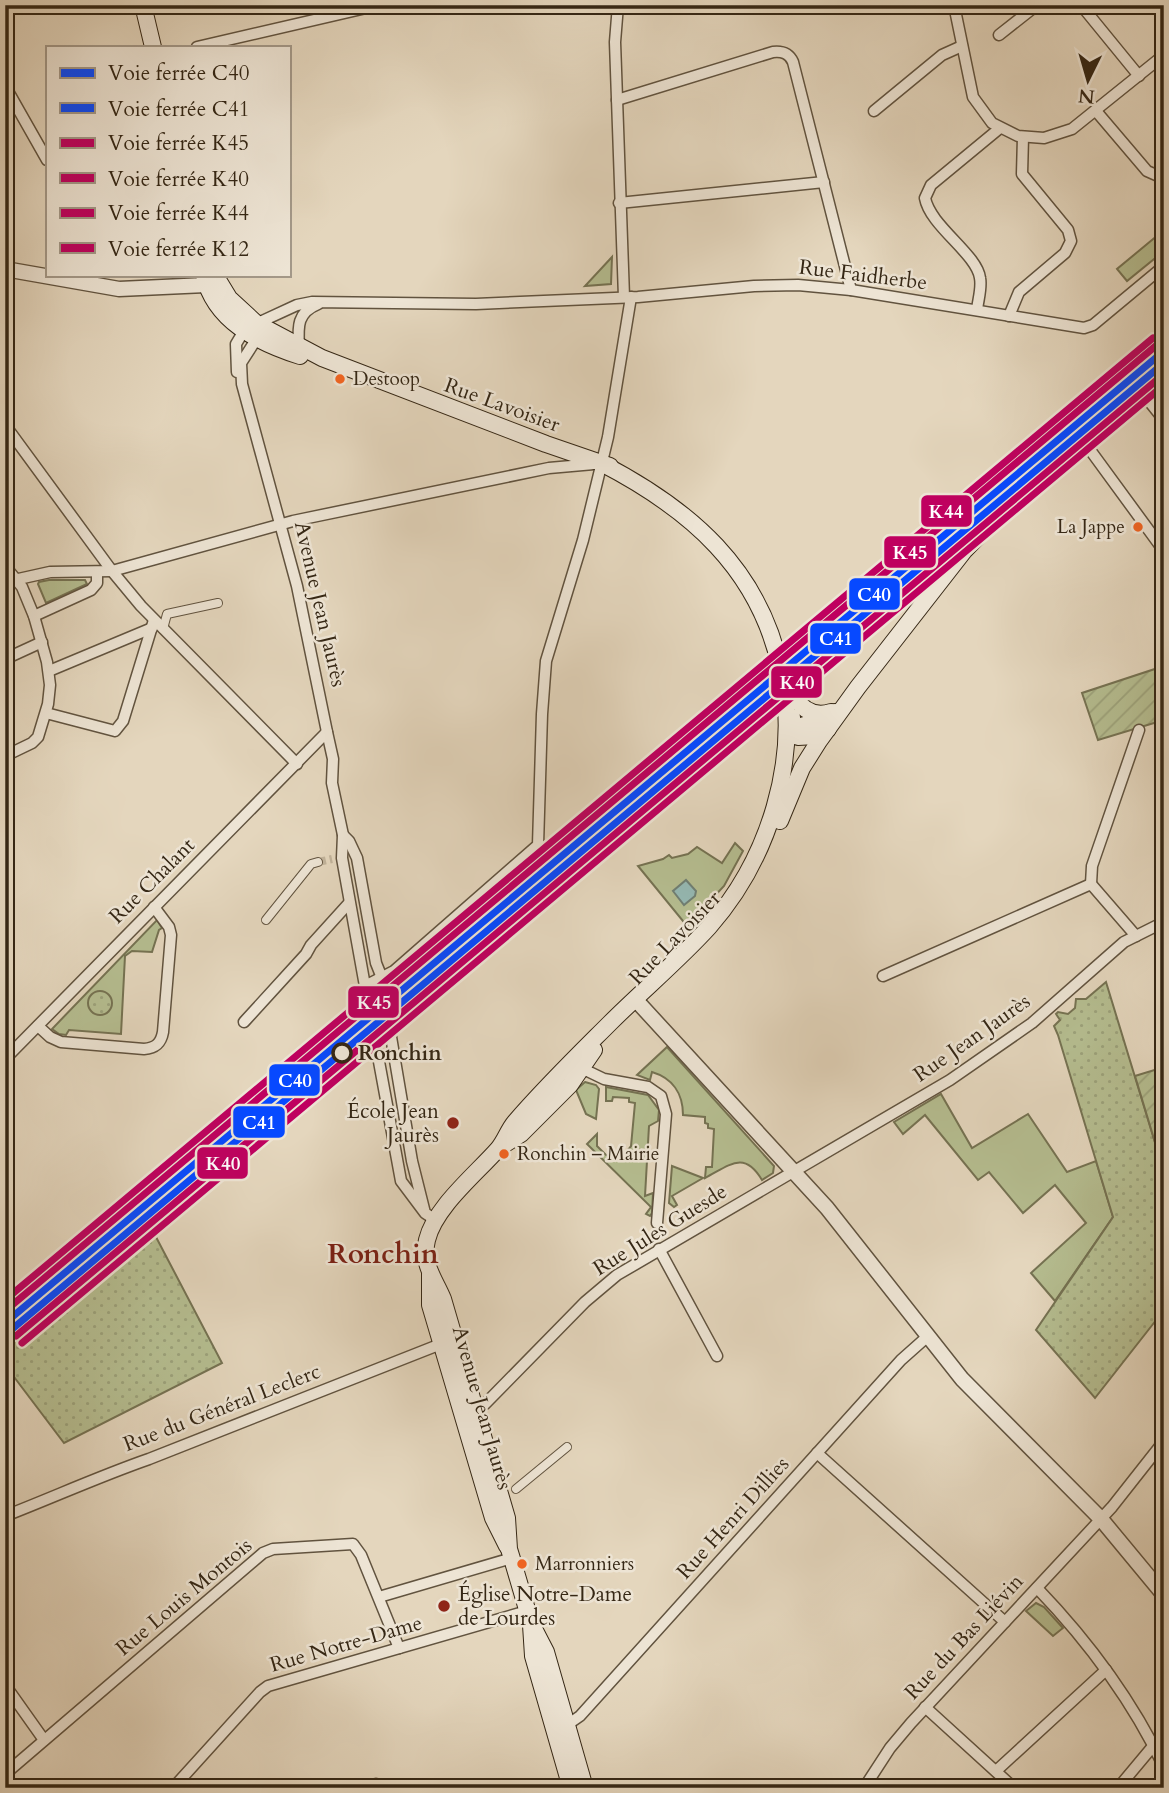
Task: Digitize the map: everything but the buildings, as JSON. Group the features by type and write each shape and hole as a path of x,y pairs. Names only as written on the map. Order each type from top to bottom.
{"main road":[{"path":"143,5 153,46"},
{"name":"Rue Lavoisier","path":"210,277 214,302 253,331 601,463 631,471 653,483 693,512 724,540 755,580 778,640 790,691 793,772 773,838 750,884 730,914 712,934 637,1002"},
{"path":"773,838 802,768 858,687 948,570 1001,513 1164,378"},
{"name":"Rue Lavoisier","path":"601,463 654,492 698,526 726,556 778,640"},
{"path":"793,734 827,719 858,687"},
{"path":"790,691 803,708 818,714 830,712 841,705"},
{"path":"793,734 814,736 831,726"},
{"name":"Rue Lavoisier","path":"431,1217 500,1147 527,1128 570,1085 577,1065 710,925 759,849 772,816 793,734"},
{"name":"Avenue Jean Jaurès","path":"431,1217 426,1248 429,1274 442,1296 448,1341 469,1411 493,1518 511,1553"},
{"name":"Avenue Jean Jaurès","path":"469,1411 508,1491 511,1553 529,1617 533,1656 571,1788"},
{"name":"Avenue Jean Jaurès","path":"529,1617 543,1645 585,1788"}],"street":[{"path":"201,46 334,10 379,5"},
{"path":"382,978 394,971 538,845 546,661 583,540 601,463 618,383 627,297 619,203 615,41 618,5"},
{"path":"954,5 973,97 987,119 1000,128 1023,137 1044,138 1073,129 1164,55"},
{"path":"999,35 1037,5"},
{"path":"1081,5 1139,76"},
{"path":"874,111 942,55 962,46"},
{"path":"617,100 773,52 786,53 793,62 851,290"},
{"path":"5,86 46,158"},
{"path":"1096,111 1147,171 1156,175 1164,173"},
{"path":"977,310 981,284 979,271 930,212 925,198 931,185 1000,128"},
{"path":"1009,316 1019,292 1065,253 1071,241 1068,230 1022,174 1023,137"},
{"path":"619,203 824,182"},
{"name":"Rue Faidherbe","path":"253,331 303,303 444,304 627,297 774,285 851,290 1077,328 1088,327 1164,266"},
{"path":"5,269 46,274"},
{"path":"63,276 112,282 210,277"},
{"path":"301,351 298,327 301,316 310,308 324,303"},
{"name":"Avenue Jean Jaurès","path":"242,384 237,373 237,339 253,331"},
{"name":"Avenue Jean Jaurès","path":"253,331 240,372 242,384 299,595 327,732 333,763 332,783 342,835 339,857 365,986 382,978 376,963 357,858 349,841 342,835"},
{"path":"1144,395 1164,421"},
{"path":"5,425 112,571 156,625 297,764"},
{"path":"1086,443 1164,551"},
{"path":"10,580 50,572 112,571 281,524 549,468 601,463"},
{"path":"5,566 10,580 22,587 34,616 49,671 50,691 46,713 35,741 5,756"},
{"path":"34,616 91,590 97,583 97,573"},
{"path":"49,671 156,625 167,614 218,603"},
{"path":"46,713 115,731 123,721 156,625"},
{"path":"5,659 42,642"},
{"path":"1136,936 1091,884 1090,872 1139,730"},
{"name":"Rue Chalant","path":"5,1059 327,732"},
{"path":"266,920 310,864 318,862"},
{"path":"883,976 1091,884"},
{"path":"244,1022 349,903"},
{"path":"38,1026 50,1037 67,1043 144,1049 153,1048 160,1043 171,935 169,927 153,907"},
{"name":"Rue Jean Jaurès","path":"793,1172 937,1088 1026,1027 1118,947 1164,922"},
{"path":"637,1002 827,1208 973,1392 1101,1519 1164,1595"},
{"path":"388,1018 412,1161 431,1217 401,1181 373,1030 388,1018"},
{"path":"577,1065 604,1079 648,1087 662,1097 666,1114 657,1223"},
{"name":"Rue Jules Guesde","path":"469,1411 485,1404 604,1285 659,1249 793,1172"},
{"path":"659,1249 718,1356"},
{"name":"Rue Henri Dillies","path":"567,1725 580,1716 901,1360 928,1336"},
{"name":"Rue du Général Leclerc","path":"5,1516 61,1495 115,1470 448,1341"},
{"name":"Rue du Bas Liévin","path":"864,1788 890,1748 925,1707 1101,1519 1164,1441"},
{"path":"508,1491 567,1447"},
{"path":"817,1453 1005,1622"},
{"name":"Rue Louis Montois","path":"5,1774 268,1551 352,1544 361,1555 399,1648"},
{"path":"379,1597 511,1553"},
{"path":"1037,1588 1069,1622 1127,1701 1164,1767"},
{"name":"Rue Notre-Dame","path":"173,1788 266,1687 399,1648 529,1617"},
{"path":"996,1771 1105,1670"},
{"path":"5,1685 44,1740"},
{"path":"925,1707 1014,1788"},
{"path":"1118,1788 1164,1733"}],"green space":[{"path":"1164,230 1159,241 1159,255 1127,281 1117,269"},
{"path":"612,257 611,284 585,286"},
{"path":"49,580 85,580 87,584 46,603 38,584"},
{"path":"1164,666 1164,720 1098,740 1082,693"},
{"path":"735,843 743,851 724,886 687,926 638,866 669,855 672,858 688,854 697,847 722,863"},
{"path":"157,920 162,928 152,952 132,951 125,956 121,1034 69,1030 66,1035 52,1029"},
{"path":"1106,982 1164,1172 1164,1310 1095,1398 1036,1330 1113,1217 1054,1026 1060,1020 1056,1014 1058,1012 1068,1014 1075,1008 1076,999 1086,999"},
{"path":"100,991 111,998 112,1003 105,1014 100,1015 89,1008 88,1003 95,992"},
{"path":"667,1047 774,1166 773,1173 762,1180 749,1165 736,1163 705,1178 706,1167 712,1167 714,1129 708,1128 705,1117 683,1115 681,1100 671,1082 652,1072 650,1080 637,1075"},
{"path":"1164,1067 1164,1172 1135,1076"},
{"path":"585,1082 596,1085 599,1089 596,1119 586,1114 576,1090"},
{"path":"606,1087 648,1095 659,1110 658,1121 649,1126 645,1196 653,1193 650,1216 646,1214 651,1207 587,1144 597,1134 597,1146 606,1155 615,1158 631,1146 635,1103 629,1102 629,1098 613,1097 612,1101 606,1101"},
{"path":"941,1094 972,1148 1028,1114 1067,1172 1096,1161 1113,1217 1055,1301 1031,1273 1086,1223 1055,1185 1023,1213 989,1172 978,1180 925,1115 903,1134 894,1122"},
{"path":"672,1166 703,1178 672,1196 677,1205 674,1207 669,1203"},
{"path":"145,1216 222,1363 64,1443 5,1365 5,1336"},
{"path":"1036,1603 1044,1607 1063,1628 1053,1636 1026,1611"}],"water":[{"path":"686,880 696,891 695,896 684,905 673,891"}],"tunnel":[{"path":"318,862 332,859"}],"rail line":[{"name":"K44","path":"5,1300 1153,338"},
{"name":"K45","path":"5,1311 1158,344"},
{"name":"C40","path":"5,1323 1164,351"},
{"name":"C41","path":"11,1330 1164,363"},
{"name":"K40","path":"16,1336 1164,374"},
{"name":"K12","path":"22,1343 1164,385"}],"place":[{"name":"Destoop","path":"340,379"},
{"name":"La Jappe","path":"1138,527"},
{"name":"Ronchin","path":"342,1053"},
{"name":"École Jean Jaurès","path":"453,1123"},
{"name":"Ronchin – Mairie","path":"504,1154"},
{"name":"Marronniers","path":"522,1564"},
{"name":"Église Notre-Dame de Lourdes","path":"444,1606"}],"district":[{"name":"Ronchin","path":"383,1254"}]}
